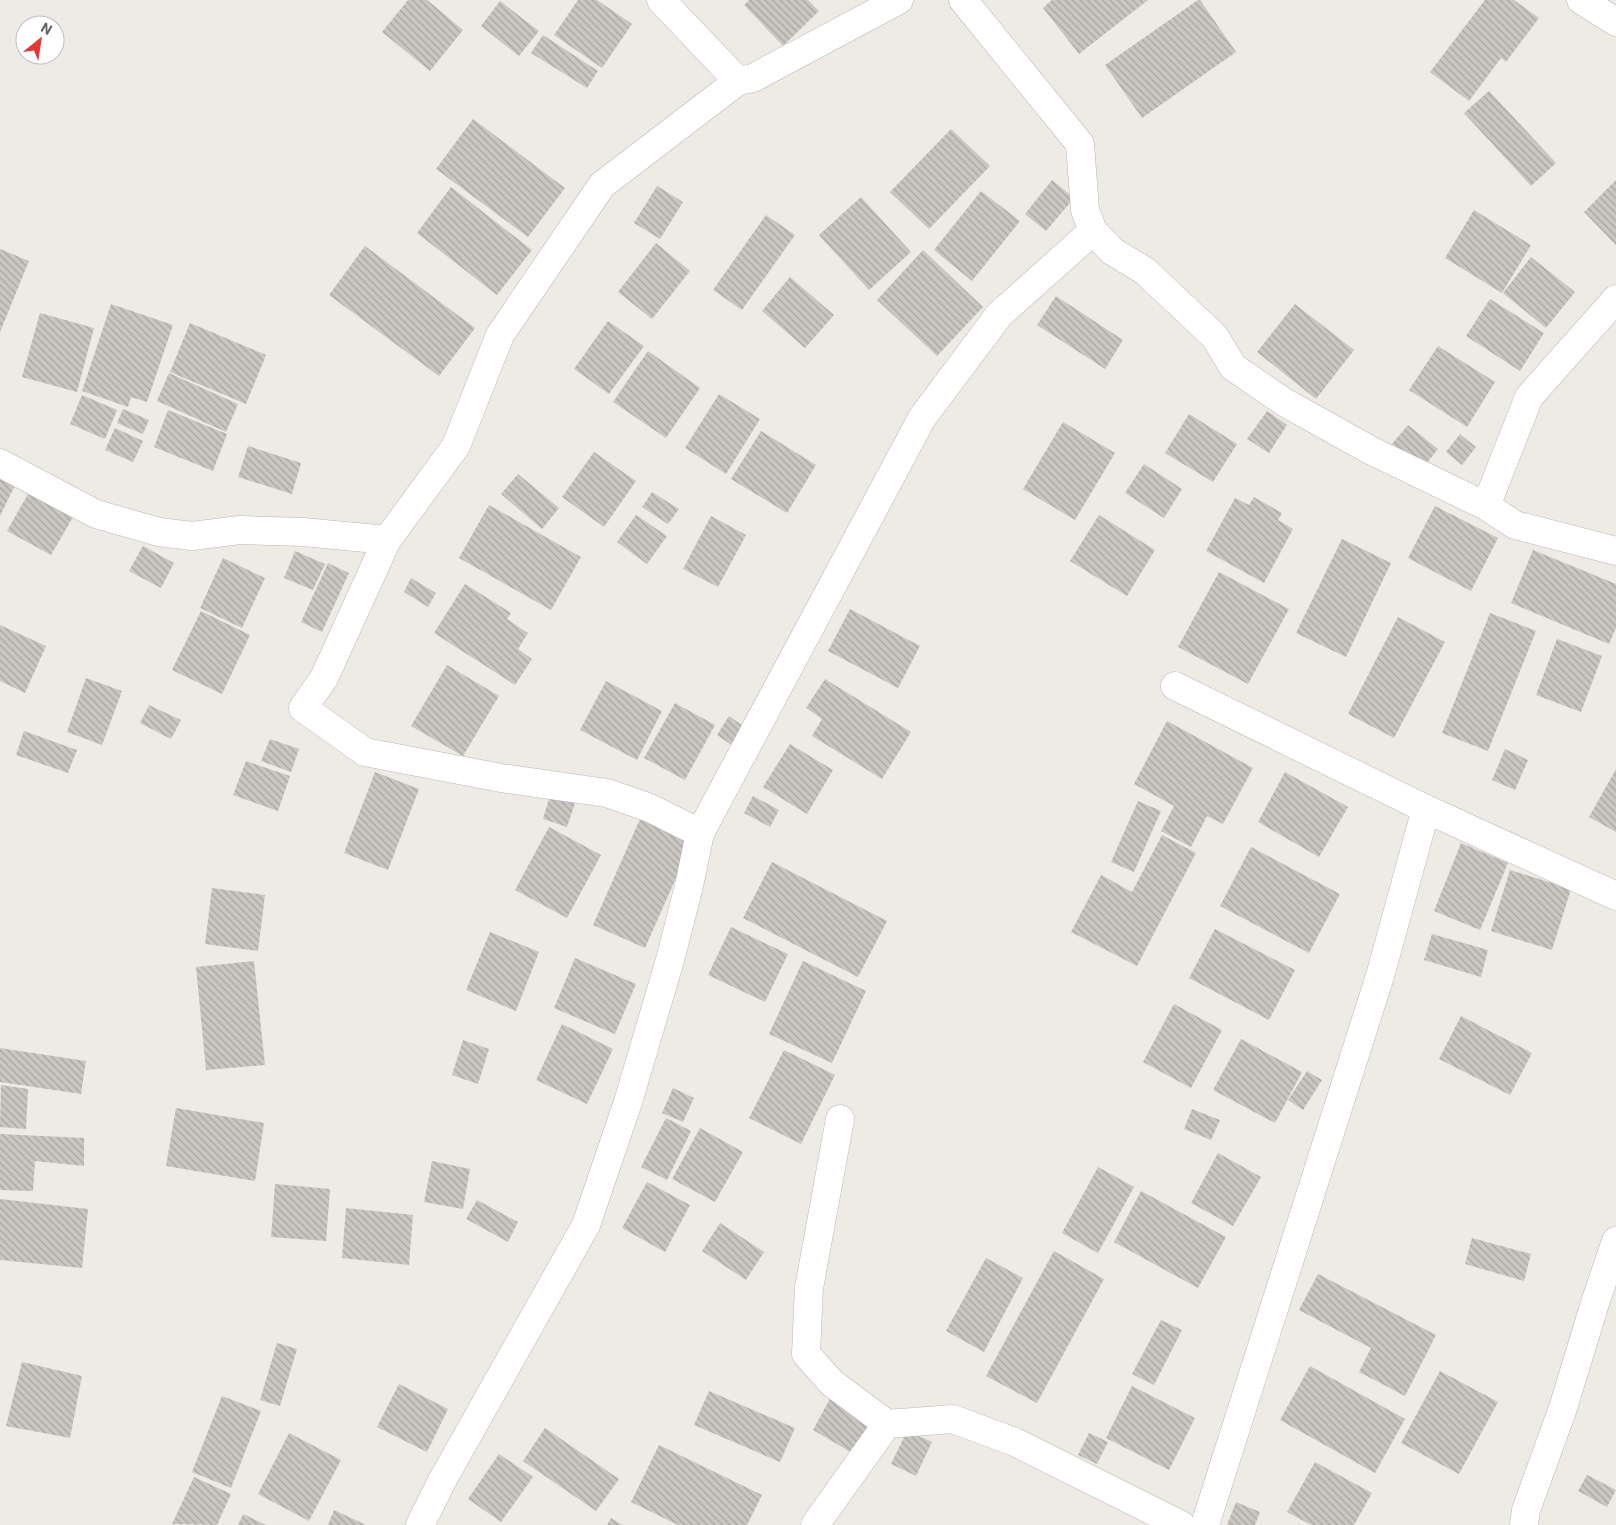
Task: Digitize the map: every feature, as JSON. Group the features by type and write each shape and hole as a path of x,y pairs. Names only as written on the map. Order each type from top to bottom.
{"street":[{"path":"661,0 738,81"},
{"path":"700,833 650,808 607,793 501,778 365,752 304,708 324,678 387,540 456,446 500,335 602,185 738,81 753,78 899,0"},
{"path":"963,0 1080,144 1085,210 1093,231 1112,250 1145,271 1215,337 1233,367 1284,402 1370,450 1486,506 1515,525 1616,551"},
{"path":"1581,0 1616,22"},
{"path":"420,1525 443,1479 586,1225 628,1102 670,960 700,833 922,418 999,315 1093,231"},
{"path":"1486,506 1529,397 1616,299"},
{"path":"0,464 96,514 159,532 192,536 240,530 258,530 387,540"},
{"path":"1175,686 1426,809 1616,896"},
{"path":"1205,1525 1380,976 1426,809"},
{"path":"840,1119 809,1288 806,1354 832,1383 887,1424 953,1420 1015,1442 1181,1525"},
{"path":"1524,1525 1526,1510 1564,1408 1616,1241"},
{"path":"815,1525 887,1424"}],"building":[{"path":"408,0 427,0 463,30 430,71 382,32"},
{"path":"578,0 597,0 632,24 602,68 554,35"},
{"path":"749,0 808,0 819,11 783,46 744,5"},
{"path":"1052,0 1148,0 1079,54 1043,8"},
{"path":"1200,0 1236,52 1142,118 1105,65"},
{"path":"1485,0 1514,0 1539,18 1506,62 1501,58 1469,101 1430,72"},
{"path":"500,1 539,31 519,56 481,26"},
{"path":"543,35 598,71 587,88 531,53"},
{"path":"1489,91 1556,163 1531,186 1464,113"},
{"path":"473,119 565,188 528,237 436,169"},
{"path":"951,129 990,166 929,229 890,192"},
{"path":"1052,180 1074,198 1046,231 1025,214"},
{"path":"1616,180 1616,245 1584,212"},
{"path":"657,186 683,202 660,239 634,223"},
{"path":"451,187 532,250 497,295 417,233"},
{"path":"981,191 1020,221 972,281 934,250"},
{"path":"861,197 911,252 869,290 819,235"},
{"path":"1474,210 1531,245 1502,293 1445,258"},
{"path":"766,215 795,235 742,310 713,290"},
{"path":"656,243 690,271 652,319 618,292"},
{"path":"365,246 475,328 439,376 329,295"},
{"path":"0,249 29,261 0,332"},
{"path":"923,250 983,307 937,356 877,300"},
{"path":"1531,257 1575,292 1546,328 1503,293"},
{"path":"790,277 834,315 805,348 762,311"},
{"path":"1056,296 1123,340 1105,369 1037,325"},
{"path":"1490,299 1544,333 1520,371 1466,336"},
{"path":"111,304 173,325 147,402 131,397 128,407 82,391"},
{"path":"1295,304 1354,350 1316,399 1257,352"},
{"path":"40,313 94,328 77,392 22,377"},
{"path":"608,321 644,346 609,394 574,369"},
{"path":"190,323 266,355 246,404 170,372"},
{"path":"1438,346 1495,382 1467,427 1409,390"},
{"path":"648,351 700,388 666,438 613,402"},
{"path":"169,373 238,404 226,432 157,401"},
{"path":"719,394 760,419 726,474 685,448"},
{"path":"82,395 117,410 105,439 70,424"},
{"path":"123,409 149,420 143,434 117,423"},
{"path":"168,410 227,434 213,471 154,447"},
{"path":"1267,411 1287,425 1269,453 1247,439"},
{"path":"1189,414 1237,444 1213,482 1165,453"},
{"path":"1063,422 1115,453 1075,520 1023,489"},
{"path":"1408,425 1438,449 1422,469 1391,445"},
{"path":"115,428 143,441 133,462 105,450"},
{"path":"761,431 816,465 787,513 731,479"},
{"path":"1460,434 1476,447 1462,465 1446,452"},
{"path":"248,446 301,463 292,494 238,477"},
{"path":"594,452 636,481 604,527 562,497"},
{"path":"1144,464 1182,489 1164,518 1125,493"},
{"path":"0,473 17,481 0,516"},
{"path":"518,474 559,508 542,529 501,494"},
{"path":"32,487 76,512 51,555 7,531"},
{"path":"652,492 679,509 668,524 642,507"},
{"path":"1254,497 1282,513 1278,520 1293,529 1264,583 1206,551 1235,498 1249,505"},
{"path":"489,505 581,557 551,610 459,558"},
{"path":"1435,506 1498,538 1471,591 1408,558"},
{"path":"636,515 667,536 647,564 617,542"},
{"path":"1099,515 1155,550 1127,596 1070,561"},
{"path":"711,516 746,535 718,587 683,569"},
{"path":"1342,539 1391,563 1346,657 1296,633"},
{"path":"143,546 174,563 161,588 129,571"},
{"path":"1533,550 1616,584 1616,628 1609,644 1511,603"},
{"path":"295,551 325,564 313,590 284,578"},
{"path":"223,558 265,578 242,628 200,608"},
{"path":"328,563 349,573 322,632 301,622"},
{"path":"1219,572 1289,609 1248,684 1178,647"},
{"path":"411,578 436,593 428,607 404,592"},
{"path":"465,584 511,613 507,619 528,633 518,649 532,659 515,685 434,633"},
{"path":"850,609 920,646 898,688 828,651"},
{"path":"201,611 250,635 222,694 172,670"},
{"path":"1490,613 1536,631 1488,751 1442,733"},
{"path":"1398,617 1445,642 1394,738 1348,714"},
{"path":"0,625 46,646 25,693 0,681"},
{"path":"1557,639 1602,656 1581,712 1536,695"},
{"path":"447,665 499,696 463,756 411,726"},
{"path":"86,678 122,691 102,745 67,732"},
{"path":"825,679 911,732 882,779 812,736 822,719 806,708"},
{"path":"606,681 662,711 637,760 580,730"},
{"path":"675,703 715,725 685,780 644,758"},
{"path":"149,705 181,720 171,739 140,723"},
{"path":"729,716 749,730 736,748 717,735"},
{"path":"1167,721 1253,768 1223,824 1207,816 1191,847 1161,831 1174,806 1134,784"},
{"path":"24,731 77,750 68,773 16,755"},
{"path":"270,739 299,749 291,772 261,761"},
{"path":"790,744 833,770 807,814 763,787"},
{"path":"1505,749 1528,760 1515,790 1492,780"},
{"path":"246,761 290,776 278,811 233,795"},
{"path":"1616,769 1616,832 1589,817"},
{"path":"375,772 419,789 388,870 344,853"},
{"path":"1285,772 1348,807 1319,857 1258,822"},
{"path":"551,792 576,800 567,827 543,819"},
{"path":"753,796 779,810 770,827 744,813"},
{"path":"1138,801 1161,811 1134,872 1111,862"},
{"path":"644,810 696,833 645,948 593,925"},
{"path":"549,827 601,855 567,918 515,890"},
{"path":"1162,835 1196,853 1137,966 1071,932 1101,875 1132,892"},
{"path":"1461,843 1508,863 1480,930 1434,911"},
{"path":"1251,847 1340,894 1309,953 1220,906"},
{"path":"772,862 887,921 858,977 743,918"},
{"path":"1510,870 1571,889 1552,950 1491,931"},
{"path":"212,888 265,895 258,951 205,944"},
{"path":"731,927 788,954 765,1002 708,975"},
{"path":"1215,929 1295,970 1269,1020 1189,978"},
{"path":"490,932 539,952 516,1011 466,990"},
{"path":"1432,934 1488,950 1481,977 1424,960"},
{"path":"575,958 636,984 615,1034 554,1008"},
{"path":"254,961 265,1065 206,1070 196,967"},
{"path":"803,961 866,991 832,1063 769,1034"},
{"path":"1174,1004 1222,1030 1191,1088 1143,1062"},
{"path":"1461,1016 1532,1053 1510,1095 1439,1059"},
{"path":"562,1024 613,1049 587,1104 536,1080"},
{"path":"1241,1039 1302,1072 1275,1123 1213,1090"},
{"path":"463,1040 489,1049 478,1084 452,1075"},
{"path":"0,1048 86,1061 81,1094 0,1082"},
{"path":"784,1050 835,1075 801,1144 749,1118"},
{"path":"1307,1071 1322,1080 1303,1110 1288,1100"},
{"path":"1,1085 28,1089 26,1129 0,1127"},
{"path":"673,1088 694,1098 683,1122 662,1113"},
{"path":"176,1108 264,1123 255,1181 166,1166"},
{"path":"1192,1109 1220,1120 1211,1140 1184,1129"},
{"path":"666,1118 691,1131 667,1180 641,1167"},
{"path":"700,1128 743,1152 715,1202 672,1179"},
{"path":"0,1134 84,1138 84,1166 35,1161 33,1191 0,1190"},
{"path":"1218,1153 1261,1177 1233,1226 1191,1203"},
{"path":"432,1161 470,1169 463,1209 424,1202"},
{"path":"1098,1167 1134,1187 1098,1253 1062,1233"},
{"path":"647,1182 690,1205 665,1252 622,1228"},
{"path":"275,1184 330,1189 326,1241 271,1237"},
{"path":"1141,1191 1226,1237 1198,1288 1114,1242"},
{"path":"0,1199 88,1209 82,1268 0,1260"},
{"path":"477,1200 518,1222 508,1242 466,1219"},
{"path":"346,1208 413,1215 409,1265 342,1258"},
{"path":"720,1223 764,1252 746,1280 702,1251"},
{"path":"1472,1238 1531,1254 1524,1281 1465,1264"},
{"path":"1054,1251 1104,1279 1037,1403 986,1376"},
{"path":"986,1258 1023,1278 984,1352 946,1331"},
{"path":"1318,1274 1436,1335 1405,1396 1359,1372 1371,1348 1299,1310"},
{"path":"1161,1320 1182,1330 1154,1385 1132,1374"},
{"path":"277,1343 297,1349 280,1406 260,1400"},
{"path":"22,1362 82,1376 70,1438 6,1426"},
{"path":"1310,1366 1405,1419 1375,1473 1280,1420"},
{"path":"1440,1371 1498,1402 1459,1474 1401,1443"},
{"path":"399,1384 448,1409 427,1452 377,1427"},
{"path":"1132,1386 1195,1418 1169,1470 1106,1438"},
{"path":"709,1391 795,1428 780,1462 694,1425"},
{"path":"832,1395 875,1420 854,1454 813,1430"},
{"path":"222,1396 261,1411 231,1488 192,1472"},
{"path":"545,1428 619,1479 596,1511 523,1461"},
{"path":"907,1431 932,1442 916,1476 891,1464"},
{"path":"289,1433 341,1460 309,1521 258,1494"},
{"path":"1089,1433 1108,1442 1097,1464 1078,1455"},
{"path":"659,1445 762,1495 747,1525 678,1525 631,1502"},
{"path":"499,1454 533,1477 501,1522 468,1499"},
{"path":"1315,1462 1372,1493 1354,1525 1311,1525 1287,1512"},
{"path":"1587,1475 1616,1490 1607,1507 1578,1491"},
{"path":"194,1477 231,1494 217,1525 172,1524"},
{"path":"1236,1502 1260,1512 1255,1525 1227,1525"},
{"path":"334,1510 366,1525 328,1525"},
{"path":"243,1514 266,1525 238,1525"},
{"path":"611,1518 622,1525 607,1525"}]}
